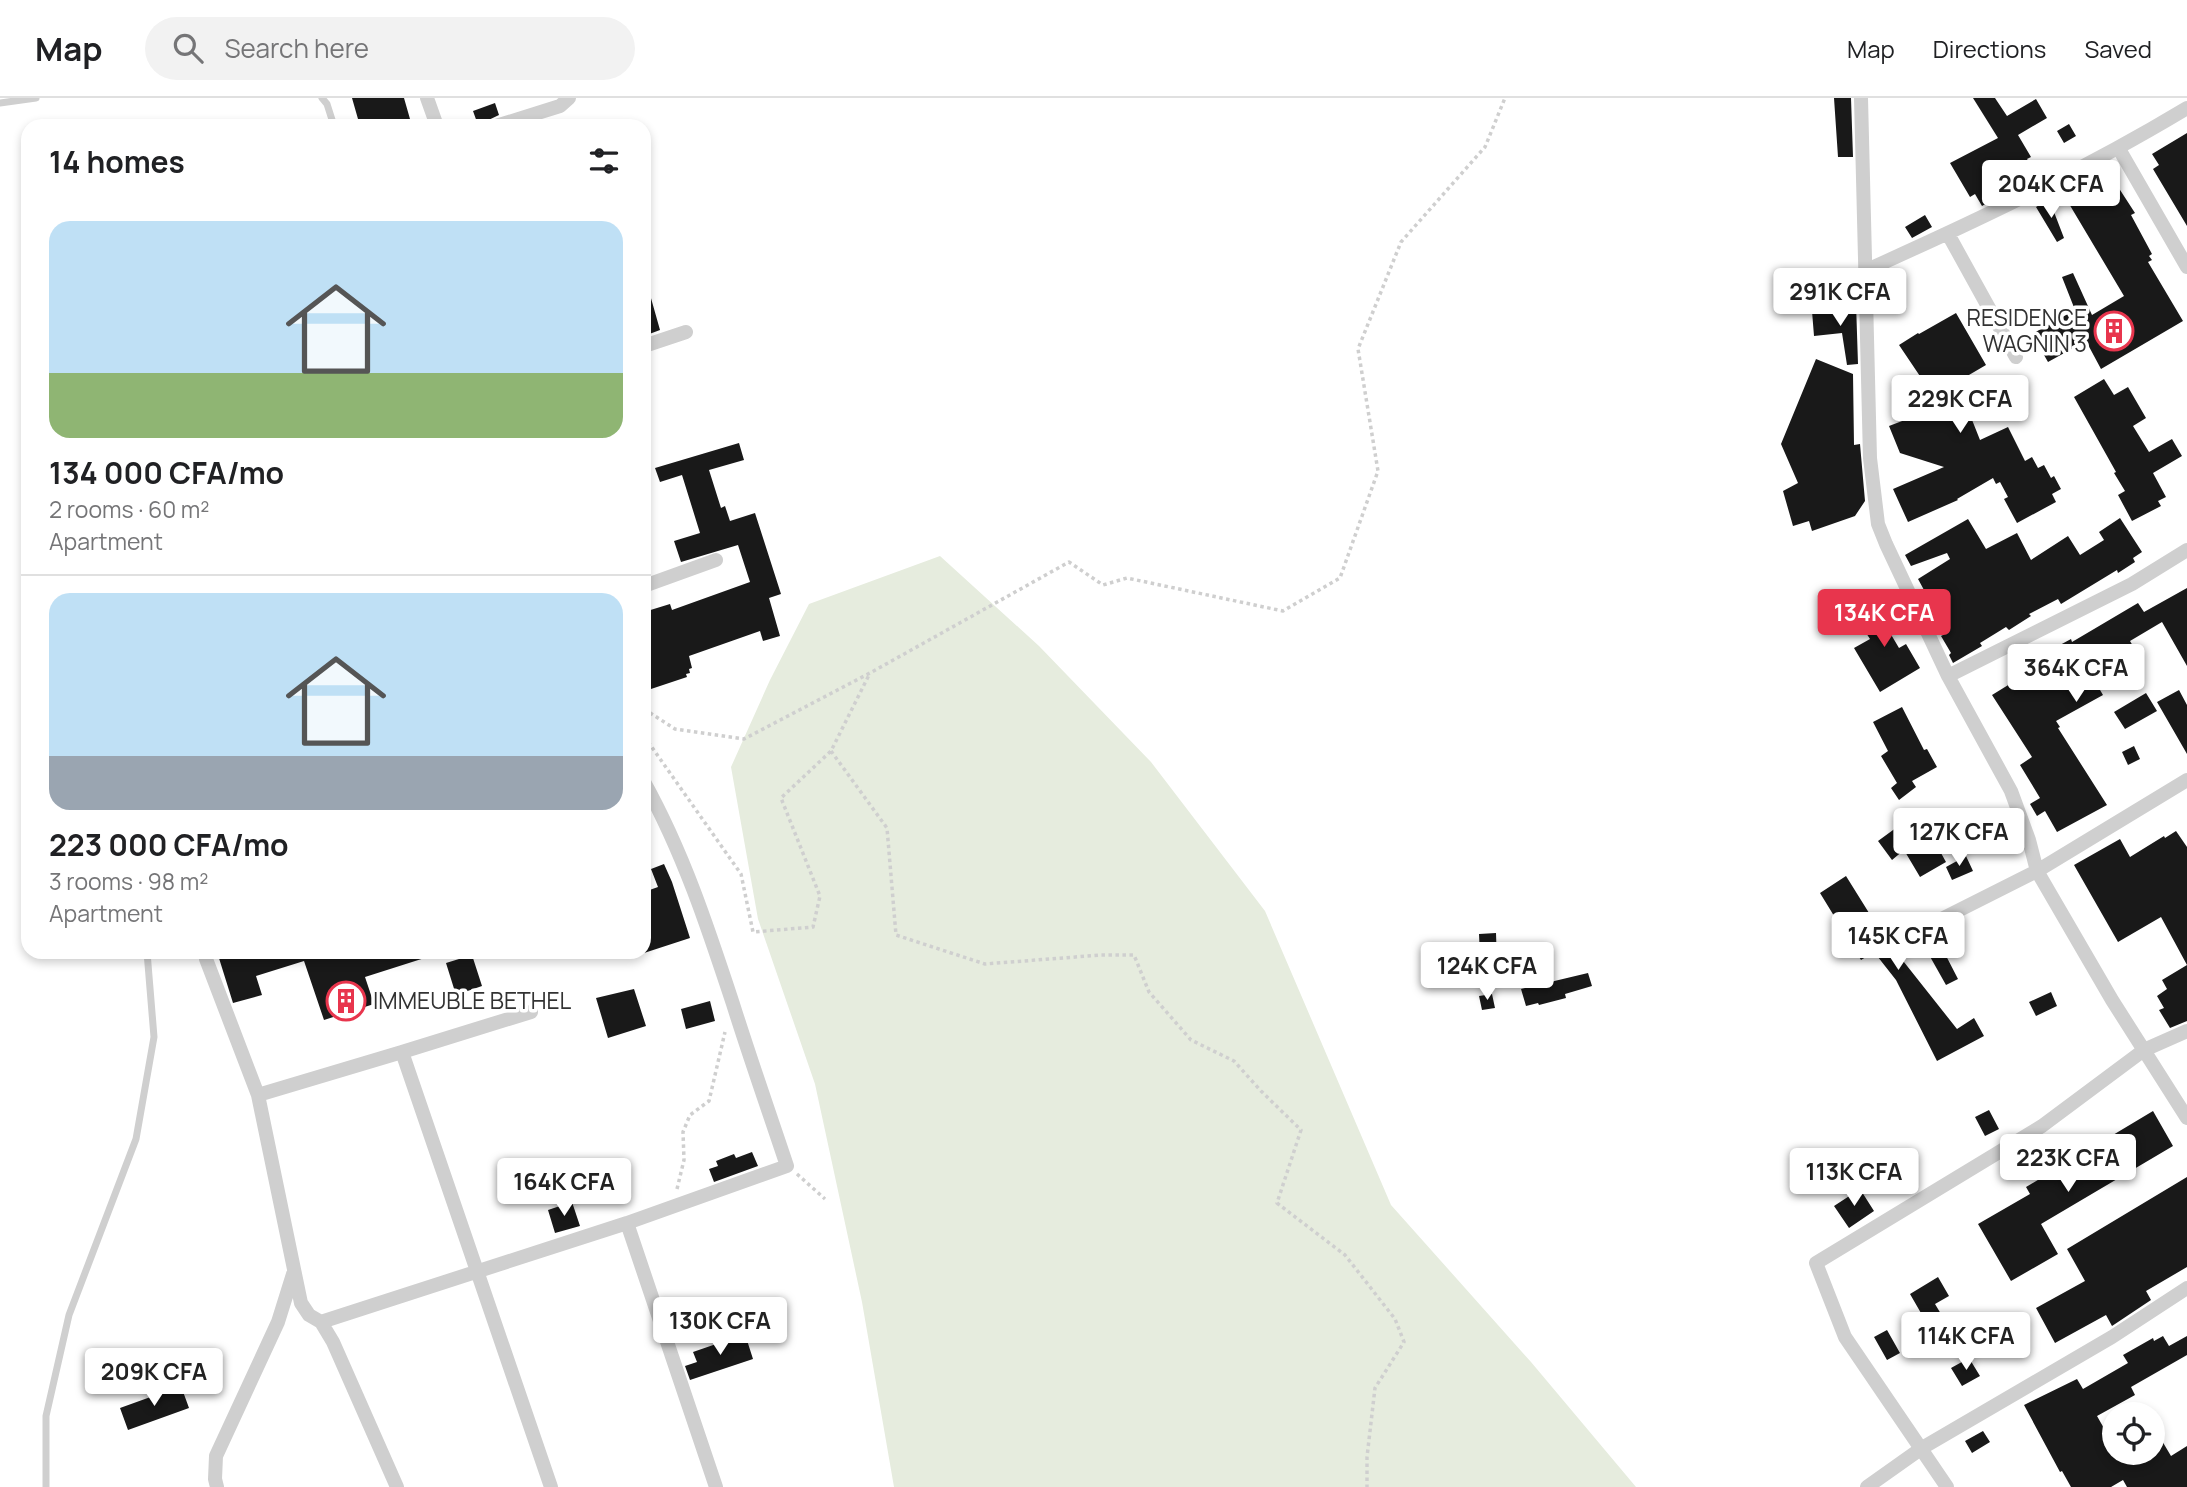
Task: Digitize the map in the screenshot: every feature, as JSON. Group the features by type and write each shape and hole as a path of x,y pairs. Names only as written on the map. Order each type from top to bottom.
{"street":[{"path":"427,98 434,119"},
{"path":"518,119 560,106 571,98"},
{"path":"1861,98 1870,458 1878,524 1948,676 2011,791 2037,871 2187,1118"},
{"path":"1867,270 1948,234 2119,149 2187,108"},
{"path":"2119,149 2187,267"},
{"path":"1948,234 2016,356"},
{"path":"651,344 686,332"},
{"path":"1948,676 2132,584 2187,550"},
{"path":"651,583 716,559"},
{"path":"1886,947 2037,871 2187,780"},
{"path":"321,1322 627,1223 787,1166 681,857 651,795"},
{"path":"206,959 258,1096 301,1303 309,1315 321,1322 344,1363 397,1487"},
{"path":"258,1096 531,1012"},
{"path":"1947,1487 1845,1336 1816,1263 2042,1126 2144,1050 2187,1031"},
{"path":"402,1052 551,1487"},
{"path":"627,1223 716,1487"},
{"path":"217,1487 216,1456 278,1322 293,1273"},
{"path":"1867,1487 1922,1448 2112,1337 2187,1288"}],"lane":[{"path":"0,103 36,98"},
{"path":"322,98 332,119"},
{"path":"46,1487 46,1416 69,1315 136,1139 154,1037 148,959"}],"path":[{"path":"651,714 675,729 744,739 870,673 1069,562 1103,585 1127,578 1283,611 1340,578 1378,471 1358,349 1401,242 1485,147 1505,98"},
{"path":"651,746 741,874 753,932 813,927 820,895 781,798 831,751 870,673"},
{"path":"831,751 887,828 896,935 985,964 1134,955 1149,992 1191,1040 1234,1061 1301,1130 1277,1203 1345,1255 1395,1319 1405,1342 1375,1388 1367,1457 1367,1487"},
{"path":"657,1212 677,1189 684,1160 683,1132 690,1115 709,1101 732,1003"},
{"path":"787,1166 825,1199"}],"shaded area":[{"path":"940,556 1039,646 1151,762 1265,911 1391,1205 1531,1362 1636,1487 894,1487 862,1302 815,1084 758,919 731,767 770,680 809,604"}],"building":[{"path":"352,98 404,98 410,119 358,119"},
{"path":"1834,98 1851,98 1853,157 1838,157"},
{"path":"1973,98 1995,98 2007,116 2036,99 2047,118 2018,135 2031,157 2027,159 2032,167 2010,180 2014,187 1982,206 1975,194 1970,197 1950,163 1998,138"},
{"path":"495,103 499,115 491,119 476,119 473,111"},
{"path":"2069,124 2076,136 2064,143 2057,131"},
{"path":"2187,133 2187,226 2153,169 2159,165 2152,154"},
{"path":"2098,170 2104,180 2111,176 2135,213 2131,215 2152,254 2149,256 2152,260 2148,262 2183,321 2101,369 2086,341 2048,362 2032,334 2075,310 2062,277 2073,273 2092,315 2124,296 2062,192"},
{"path":"2049,199 2064,238 2057,242 2036,207"},
{"path":"1925,215 1932,227 1912,238 1905,227"},
{"path":"651,298 660,330 651,333"},
{"path":"1856,303 1858,364 1847,365 1842,333 1814,336 1812,311"},
{"path":"1956,313 1986,365 1957,382 1980,440 2008,427 2025,461 2032,457 2038,468 2044,465 2061,489 2052,494 2056,502 2017,523 2004,499 2008,497 2000,482 1996,484 1993,478 1958,500 1908,522 1893,489 1944,467 1900,453 1889,426 1931,410 1925,398 1932,394 1899,345"},
{"path":"1816,359 1853,374 1854,445 1860,444 1865,501 1855,516 1812,531 1809,521 1793,526 1783,491 1798,483 1781,444"},
{"path":"2104,379 2114,395 2128,387 2146,418 2133,426 2149,452 2172,439 2182,456 2153,473 2166,497 2158,501 2161,506 2132,521 2118,495 2125,491 2074,397"},
{"path":"739,443 744,460 709,470 721,508 725,506 730,521 755,513 781,594 769,598 780,636 763,641 760,631 689,656 692,668 689,669 690,673 686,674 687,677 651,689 651,610 670,604 672,610 750,582 738,545 681,562 674,541 700,533 682,475 660,482 655,468"},
{"path":"2120,518 2142,552 2133,558 2135,562 2061,604 2058,599 2029,614 2031,616 2009,630 2006,627 1980,643 1982,646 1953,663 1949,655 1951,653 1941,636 1943,635 1920,592 1924,590 1918,579 1950,559 1947,553 1911,566 1905,555 1968,519 1986,549 2017,533 2031,560 2068,536 2080,555 2104,540 2099,532"},
{"path":"2187,588 2187,666 2162,622 2130,641 2137,653 2093,678 2103,695 2056,721 2107,805 2057,832 2045,811 2037,816 2030,804 2040,798 2020,765 2032,757 1992,695 2031,671 2027,663 2071,639 2072,642 2138,603 2144,612"},
{"path":"1889,598 1898,611 1883,621 1899,648 1906,644 1920,668 1880,692 1854,648 1870,639 1857,619"},
{"path":"2179,690 2187,705 2187,754 2157,702"},
{"path":"2146,693 2157,711 2125,729 2114,712"},
{"path":"1902,707 1924,750 1927,749 1937,767 1912,781 1916,787 1899,800 1891,788 1897,783 1881,756 1888,751 1873,722"},
{"path":"2134,746 2140,759 2128,765 2122,752"},
{"path":"1915,814 1946,862 1920,877 1904,850 1892,860 1878,841"},
{"path":"2176,831 2187,847 2187,965 2161,917 2118,942 2074,865 2120,839 2130,857"},
{"path":"1966,856 1973,871 1952,880 1946,867"},
{"path":"664,864 690,938 651,951 651,890 658,887 651,869"},
{"path":"1846,876 1884,937 1878,942 1878,952 1885,956 1895,953 1900,957 1957,1029 1974,1018 1984,1036 1937,1061 1896,980 1874,952 1861,960 1820,893"},
{"path":"1496,933 1497,963 1481,981 1479,934"},
{"path":"1941,946 1958,979 1946,985 1928,953"},
{"path":"219,959 421,959 365,977 374,1004 324,1020 304,961 256,976 262,995 233,1003"},
{"path":"473,959 482,986 456,995 446,963"},
{"path":"2187,965 2187,1021 2170,1028 2159,1010 2164,1008 2157,996 2167,989 2162,980"},
{"path":"1588,973 1592,986 1565,994 1566,998 1526,1006 1521,989"},
{"path":"634,989 646,1026 608,1038 596,998"},
{"path":"2051,992 2057,1006 2036,1016 2029,1002"},
{"path":"1492,994 1495,1008 1482,1010 1479,996"},
{"path":"710,1001 715,1021 686,1029 681,1009"},
{"path":"1989,1110 1999,1129 1985,1136 1975,1117"},
{"path":"2153,1111 2173,1146 2041,1224 2058,1254 2011,1281 1978,1224 2030,1194 2026,1187"},
{"path":"752,1152 758,1166 714,1182 709,1169 718,1166 716,1161 734,1154 736,1158"},
{"path":"2187,1177 2187,1267 2146,1291 2151,1300 2112,1326 2106,1315 2055,1343 2036,1308 2085,1281 2067,1249"},
{"path":"1860,1189 1874,1211 1849,1228 1834,1206"},
{"path":"572,1202 580,1226 555,1233 548,1210"},
{"path":"1938,1277 1949,1296 1935,1304 1944,1319 1929,1327 1910,1294"},
{"path":"1887,1330 1900,1353 1887,1360 1874,1337"},
{"path":"745,1334 753,1359 690,1380 685,1366 697,1362 693,1352"},
{"path":"2163,1336 2169,1346 2187,1336 2187,1355 2131,1387 2135,1395 2122,1402 2102,1402 2102,1413 2097,1416 2102,1425 2102,1465 2165,1465 2165,1446 2171,1456 2187,1446 2187,1487 2127,1487 2123,1480 2111,1487 2071,1487 2024,1405 2077,1379 2083,1389 2128,1363 2123,1355 2153,1338 2154,1341"},
{"path":"1969,1358 1980,1376 1962,1386 1951,1368"},
{"path":"181,1386 189,1408 128,1430 120,1408"},
{"path":"1983,1431 1990,1442 1972,1453 1965,1441"}],"place":[{"name":"RESIDENCE WAGNIN 3","path":"2114,331"},
{"name":"IMMEUBLE BETHEL","path":"346,1001"}]}
